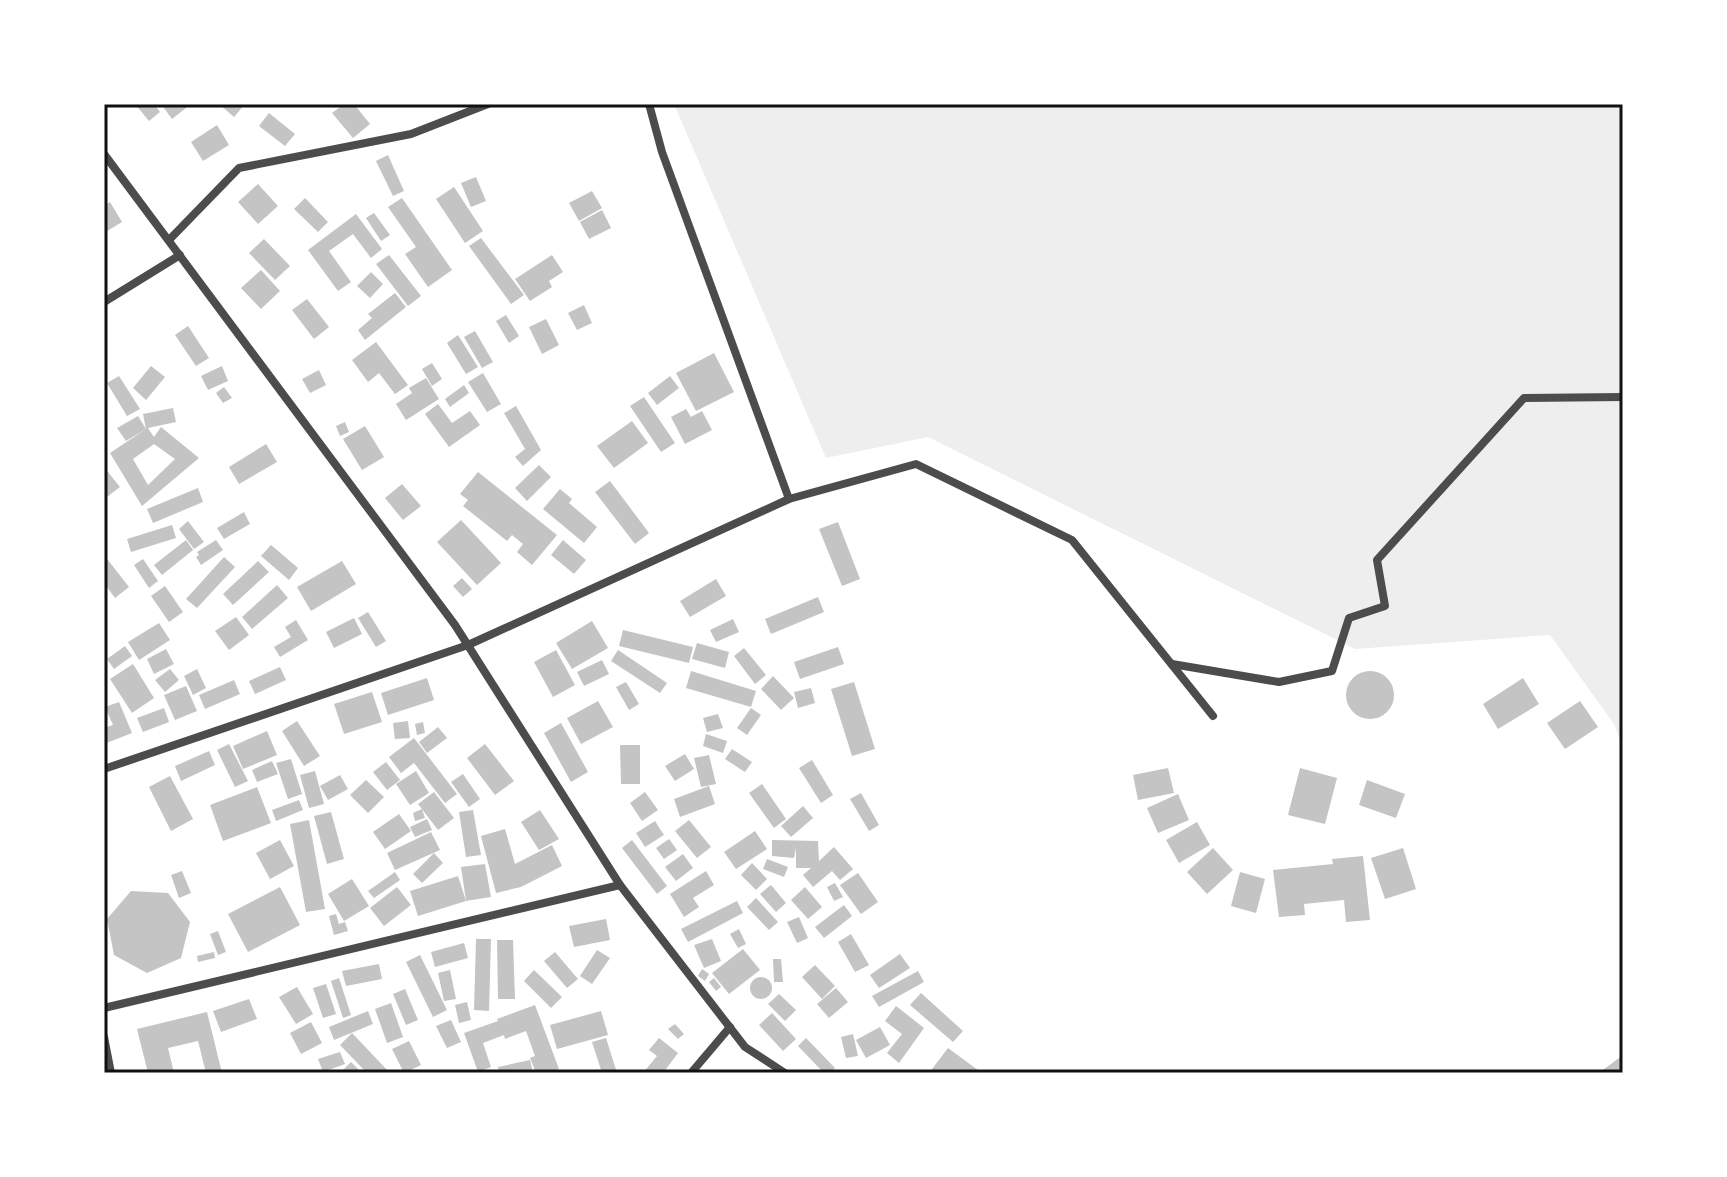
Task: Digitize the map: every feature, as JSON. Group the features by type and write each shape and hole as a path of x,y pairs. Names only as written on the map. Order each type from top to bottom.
{"street":[{"path":"169,240 239,168 411,134 488,104"},
{"path":"649,104 662,152 789,499"},
{"path":"104,154 455,625 620,885 745,1047 785,1073"},
{"path":"104,302 180,255"},
{"path":"1172,664 1279,682 1332,671 1349,618 1385,606 1377,560 1524,398 1623,397"},
{"path":"104,769 468,645 789,499 916,464 1072,540 1213,716"},
{"path":"104,1008 620,885"},
{"path":"691,1073 730,1027"},
{"path":"104,1037 111,1073"}],"shaded area":[{"path":"674,104 1623,104 1623,748 1614,724 1550,635 1355,649 928,437 826,458"}],"building":[{"path":"135,104 154,104 160,112 149,121"},
{"path":"161,104 191,104 172,119"},
{"path":"219,104 245,104 234,117"},
{"path":"344,104 354,104 370,124 353,138 332,113"},
{"path":"269,113 295,134 285,146 259,126"},
{"path":"217,125 229,145 203,161 191,142"},
{"path":"388,155 404,191 393,196 376,161"},
{"path":"476,177 486,201 471,207 461,183"},
{"path":"258,184 278,206 258,224 238,202"},
{"path":"454,187 483,231 465,243 436,199"},
{"path":"592,191 602,208 579,221 569,203"},
{"path":"305,198 328,222 318,232 294,209"},
{"path":"402,198 452,270 428,287 405,254 416,247 388,207"},
{"path":"110,202 122,222 104,233 104,206"},
{"path":"602,210 611,228 589,239 580,222"},
{"path":"374,213 390,235 381,241 366,218"},
{"path":"356,214 382,249 371,258 353,234 329,251 351,282 338,291 308,250"},
{"path":"481,238 524,295 511,304 469,246"},
{"path":"264,239 290,266 275,280 249,253"},
{"path":"389,255 421,296 408,306 376,264"},
{"path":"552,255 563,272 549,281 552,287 530,301 515,279"},
{"path":"261,270 280,291 261,309 241,288"},
{"path":"371,272 383,284 370,298 357,286"},
{"path":"395,293 406,307 365,340 358,330 372,318 368,314"},
{"path":"307,299 329,327 314,339 292,310"},
{"path":"584,305 592,323 577,330 568,313"},
{"path":"506,315 519,336 509,343 496,321"},
{"path":"546,319 559,345 542,354 529,327"},
{"path":"188,326 209,358 196,366 175,335"},
{"path":"475,331 493,362 482,368 464,337"},
{"path":"458,335 478,367 466,374 447,343"},
{"path":"376,342 408,385 395,394 379,373 368,382 352,360"},
{"path":"714,353 734,392 696,411 676,373"},
{"path":"432,363 442,379 432,386 422,369"},
{"path":"151,366 165,377 146,400 133,388"},
{"path":"222,366 228,381 208,390 201,376"},
{"path":"319,370 326,385 310,393 302,379"},
{"path":"483,373 501,404 487,412 468,382"},
{"path":"119,376 140,409 127,416 107,383"},
{"path":"670,376 679,388 657,405 648,393"},
{"path":"426,378 439,399 406,420 396,404 412,393 409,388"},
{"path":"464,385 469,393 450,407 445,399"},
{"path":"224,387 232,398 223,403 216,393"},
{"path":"644,397 675,443 661,452 630,406"},
{"path":"438,404 452,423 470,411 480,425 449,447 425,414"},
{"path":"516,406 541,450 523,466 515,457 525,449 504,413"},
{"path":"173,408 176,422 148,428 154,437 161,427 199,458 142,506 110,453 146,429 143,414","holes":["154,444 175,459 148,485 133,459"]},
{"path":"686,409 691,417 702,411 712,430 685,444 671,417"},
{"path":"138,416 146,429 126,441 117,428"},
{"path":"632,421 648,443 614,468 597,446"},
{"path":"345,422 349,432 340,436 336,426"},
{"path":"365,426 384,457 362,470 343,439"},
{"path":"266,444 277,462 239,484 229,467"},
{"path":"539,465 551,477 527,501 515,488"},
{"path":"104,467 120,487 107,497 104,494"},
{"path":"478,472 557,535 532,565 517,552 523,544 512,535 507,541 463,506 468,500 460,494"},
{"path":"610,481 649,533 635,544 595,492"},
{"path":"402,484 421,506 403,520 385,498"},
{"path":"198,488 203,502 153,523 147,509"},
{"path":"560,489 572,499 569,503 597,527 584,543 543,509"},
{"path":"244,512 250,524 224,539 217,528"},
{"path":"461,520 501,563 477,585 437,542"},
{"path":"188,521 204,542 194,549 179,529"},
{"path":"838,522 860,579 842,586 819,529"},
{"path":"172,525 176,538 131,552 127,539"},
{"path":"186,540 193,550 162,575 154,565"},
{"path":"216,540 223,550 201,565 196,557 199,555 197,552"},
{"path":"563,540 586,560 574,574 551,555"},
{"path":"271,545 298,568 289,580 261,556"},
{"path":"104,555 129,587 115,598 104,583"},
{"path":"224,557 235,567 197,608 186,599"},
{"path":"143,559 158,581 149,588 134,565"},
{"path":"258,561 269,572 233,605 223,594"},
{"path":"342,561 356,584 311,611 297,587"},
{"path":"462,578 472,589 463,597 453,586"},
{"path":"716,579 726,596 690,617 680,601"},
{"path":"277,585 288,598 252,629 242,617"},
{"path":"165,586 183,612 169,622 151,596"},
{"path":"818,597 824,612 771,634 765,619"},
{"path":"368,612 386,641 376,647 358,618"},
{"path":"236,617 249,635 229,650 215,631"},
{"path":"354,618 362,634 334,648 326,632"},
{"path":"733,619 739,632 716,642 710,630"},
{"path":"296,620 308,640 280,657 274,647 291,637 285,627"},
{"path":"592,621 608,648 572,669 556,643"},
{"path":"159,623 170,640 139,660 128,642"},
{"path":"623,630 693,647 689,663 619,646"},
{"path":"697,643 729,652 725,668 692,659"},
{"path":"125,646 132,656 114,669 107,659"},
{"path":"838,647 844,664 800,679 794,662"},
{"path":"744,648 766,675 755,684 734,656"},
{"path":"166,649 174,664 154,674 147,659"},
{"path":"556,650 575,685 553,697 534,662"},
{"path":"618,650 667,683 660,693 611,661"},
{"path":"602,660 609,674 584,686 577,672"},
{"path":"133,664 154,698 132,713 110,679"},
{"path":"280,667 286,680 255,694 249,681"},
{"path":"170,669 179,680 165,692 155,680"},
{"path":"197,669 206,688 193,695 184,676"},
{"path":"691,671 756,691 751,707 686,688"},
{"path":"1370,671 1387,678 1394,695 1387,712 1370,719 1353,712 1346,695 1353,678"},
{"path":"773,676 794,698 781,710 761,689"},
{"path":"427,678 434,700 388,715 381,693"},
{"path":"1523,678 1539,704 1498,729 1483,704"},
{"path":"234,680 240,694 205,709 199,695"},
{"path":"626,682 639,704 629,710 616,687"},
{"path":"854,682 875,749 852,756 831,689"},
{"path":"186,686 197,711 175,720 164,695"},
{"path":"811,688 815,703 798,708 794,692"},
{"path":"372,692 382,722 344,734 334,704"},
{"path":"598,701 613,727 581,744 567,718"},
{"path":"1580,701 1598,727 1565,749 1547,723"},
{"path":"119,702 132,733 104,744 104,728 113,725 105,707"},
{"path":"164,708 169,722 143,732 137,718"},
{"path":"751,708 761,715 747,735 737,728"},
{"path":"718,714 723,728 707,732 703,718"},
{"path":"297,721 320,756 304,766 282,731"},
{"path":"408,721 410,738 395,739 393,723"},
{"path":"423,722 425,733 417,735 415,724"},
{"path":"561,723 588,772 571,782 544,733"},
{"path":"438,727 447,738 427,753 419,742"},
{"path":"267,731 277,755 243,769 233,746"},
{"path":"706,734 727,741 723,753 703,746"},
{"path":"414,738 457,794 445,803 414,763 401,773 389,757"},
{"path":"229,744 248,781 235,787 217,750"},
{"path":"485,744 514,781 495,795 467,758"},
{"path":"620,745 640,745 640,784 621,784"},
{"path":"732,749 752,762 745,772 725,759"},
{"path":"209,751 215,765 181,781 175,766"},
{"path":"685,754 694,769 675,781 665,766"},
{"path":"709,755 716,784 701,787 694,758"},
{"path":"291,759 302,794 288,799 276,763"},
{"path":"812,760 833,795 821,803 799,768"},
{"path":"272,761 278,774 257,782 252,770"},
{"path":"386,762 400,780 387,790 373,772"},
{"path":"1168,768 1174,793 1138,800 1133,775"},
{"path":"1300,768 1337,778 1325,824 1288,815"},
{"path":"315,771 324,804 309,808 300,775"},
{"path":"416,771 429,793 410,805 396,784"},
{"path":"463,774 480,799 469,807 451,782"},
{"path":"340,775 348,789 328,800 320,786"},
{"path":"170,776 193,819 171,831 149,787"},
{"path":"366,780 384,797 368,813 350,795"},
{"path":"1367,780 1405,794 1396,818 1359,805"},
{"path":"762,784 786,819 774,828 749,793"},
{"path":"709,786 715,804 680,817 674,799"},
{"path":"257,787 271,823 223,841 210,805"},
{"path":"434,792 454,818 438,830 418,804"},
{"path":"645,792 658,810 642,821 630,803"},
{"path":"861,793 879,825 869,831 850,799"},
{"path":"1178,794 1189,820 1158,833 1147,808"},
{"path":"299,800 303,810 276,821 272,810"},
{"path":"803,806 813,818 791,837 781,826"},
{"path":"422,809 425,818 415,821 413,813"},
{"path":"473,810 481,855 466,857 459,812"},
{"path":"540,810 559,839 539,850 521,822"},
{"path":"331,812 344,859 327,864 314,816"},
{"path":"399,814 411,831 385,849 373,832"},
{"path":"427,819 432,830 415,837 410,827"},
{"path":"309,820 325,909 306,912 290,824"},
{"path":"689,820 711,847 697,858 675,831"},
{"path":"655,821 664,835 645,847 636,833"},
{"path":"1197,822 1210,845 1179,863 1166,840"},
{"path":"505,829 515,864 552,845 562,866 521,887 496,893 481,836"},
{"path":"755,831 767,849 736,869 724,852"},
{"path":"431,832 440,850 395,870 387,853"},
{"path":"669,839 677,850 664,859 656,848"},
{"path":"280,840 294,866 270,879 256,853"},
{"path":"632,840 667,886 657,894 622,848"},
{"path":"772,840 818,841 819,861 834,847 853,869 840,880 832,871 813,887 803,875 811,868 796,868 796,848 794,858 772,856"},
{"path":"1213,848 1233,870 1207,894 1187,872"},
{"path":"1403,848 1416,889 1385,899 1371,858"},
{"path":"434,853 443,863 422,883 413,874"},
{"path":"683,854 693,868 676,881 665,867"},
{"path":"1363,856 1370,920 1346,922 1344,900 1304,904 1305,915 1279,917 1273,870 1333,864 1332,859"},
{"path":"767,859 788,867 784,877 763,869"},
{"path":"752,863 767,879 756,890 741,875"},
{"path":"485,864 491,897 466,901 461,867"},
{"path":"182,871 191,893 179,898 171,875"},
{"path":"706,871 714,885 693,898 699,907 684,917 670,894"},
{"path":"395,872 400,880 374,898 368,891"},
{"path":"1240,872 1265,879 1256,913 1231,906"},
{"path":"858,873 878,902 861,914 840,885"},
{"path":"458,876 466,901 418,916 410,891"},
{"path":"352,879 369,906 344,921 328,894"},
{"path":"835,883 843,897 834,901 827,887"},
{"path":"771,885 786,903 776,912 760,894"},
{"path":"280,887 300,925 248,952 228,914"},
{"path":"397,887 411,905 384,926 370,908"},
{"path":"805,887 822,907 808,919 791,900"},
{"path":"131,891 168,893 190,922 181,958 147,973 114,955 107,919"},
{"path":"756,898 778,922 769,930 747,907"},
{"path":"737,901 743,913 688,942 681,929"},
{"path":"844,905 852,916 824,938 815,927"},
{"path":"336,914 339,924 345,922 348,931 334,935 329,916"},
{"path":"799,917 808,938 797,943 787,922"},
{"path":"606,919 610,940 574,947 569,926"},
{"path":"739,929 746,944 738,948 730,934"},
{"path":"218,931 226,952 218,955 210,934"},
{"path":"851,934 869,965 855,972 838,942"},
{"path":"476,939 491,939 489,1011 474,1010"},
{"path":"712,939 721,961 704,968 694,945"},
{"path":"497,940 513,940 515,999 498,999"},
{"path":"464,943 468,958 435,967 431,952"},
{"path":"743,949 760,970 729,994 712,973"},
{"path":"597,950 610,958 592,984 580,976"},
{"path":"214,952 215,958 198,962 197,956"},
{"path":"555,952 578,979 567,988 544,961"},
{"path":"900,954 910,968 879,988 870,975"},
{"path":"420,955 447,1010 433,1017 406,962"},
{"path":"773,959 781,959 783,982 774,982"},
{"path":"379,964 382,979 346,986 342,971"},
{"path":"815,965 835,986 822,999 802,977"},
{"path":"702,969 709,974 705,981 698,976"},
{"path":"450,970 456,999 444,1001 438,973"},
{"path":"534,970 562,997 551,1008 524,981"},
{"path":"918,971 924,982 879,1007 872,996"},
{"path":"757,977 765,977 772,988 765,999 757,999 750,992 750,984"},
{"path":"339,978 351,1015 343,1018 331,981"},
{"path":"714,978 721,987 716,991 709,982"},
{"path":"326,984 336,1014 323,1018 313,988"},
{"path":"297,987 313,1014 296,1024 279,997"},
{"path":"836,988 848,1002 829,1018 817,1004"},
{"path":"405,989 418,1020 406,1025 393,994"},
{"path":"921,993 963,1031 953,1042 910,1005"},
{"path":"779,994 796,1010 785,1021 768,1004"},
{"path":"249,999 257,1019 221,1032 213,1011"},
{"path":"467,1002 471,1020 459,1023 455,1005"},
{"path":"391,1003 403,1037 387,1043 375,1009"},
{"path":"535,1005 559,1069 536,1073 530,1058 535,1056 526,1031 483,1043 491,1067 478,1072 464,1033"},
{"path":"896,1006 924,1028 899,1063 887,1053 902,1034 885,1021"},
{"path":"368,1011 373,1024 334,1040 329,1027"},
{"path":"601,1011 608,1035 557,1049 550,1025"},
{"path":"207,1012 222,1073 206,1073 198,1041 168,1048 174,1073 148,1073 137,1029"},
{"path":"772,1013 796,1039 783,1051 759,1025"},
{"path":"451,1020 461,1042 447,1048 436,1026"},
{"path":"311,1022 322,1043 301,1054 290,1033"},
{"path":"675,1024 684,1034 678,1039 668,1029"},
{"path":"880,1027 890,1045 866,1058 856,1040"},
{"path":"352,1033 390,1073 367,1073 340,1045"},
{"path":"853,1034 858,1056 846,1058 841,1037"},
{"path":"606,1038 617,1073 602,1073 592,1042"},
{"path":"659,1038 678,1053 663,1073 643,1073 657,1056 649,1050"},
{"path":"806,1038 835,1068 830,1073 824,1073 798,1046"},
{"path":"409,1041 421,1065 404,1073 392,1049"},
{"path":"948,1048 982,1073 929,1073"},
{"path":"340,1052 345,1064 323,1072 318,1059"},
{"path":"1623,1055 1623,1073 1599,1073"},
{"path":"530,1060 533,1073 499,1073 498,1067"},
{"path":"351,1062 362,1073 340,1073"}]}
